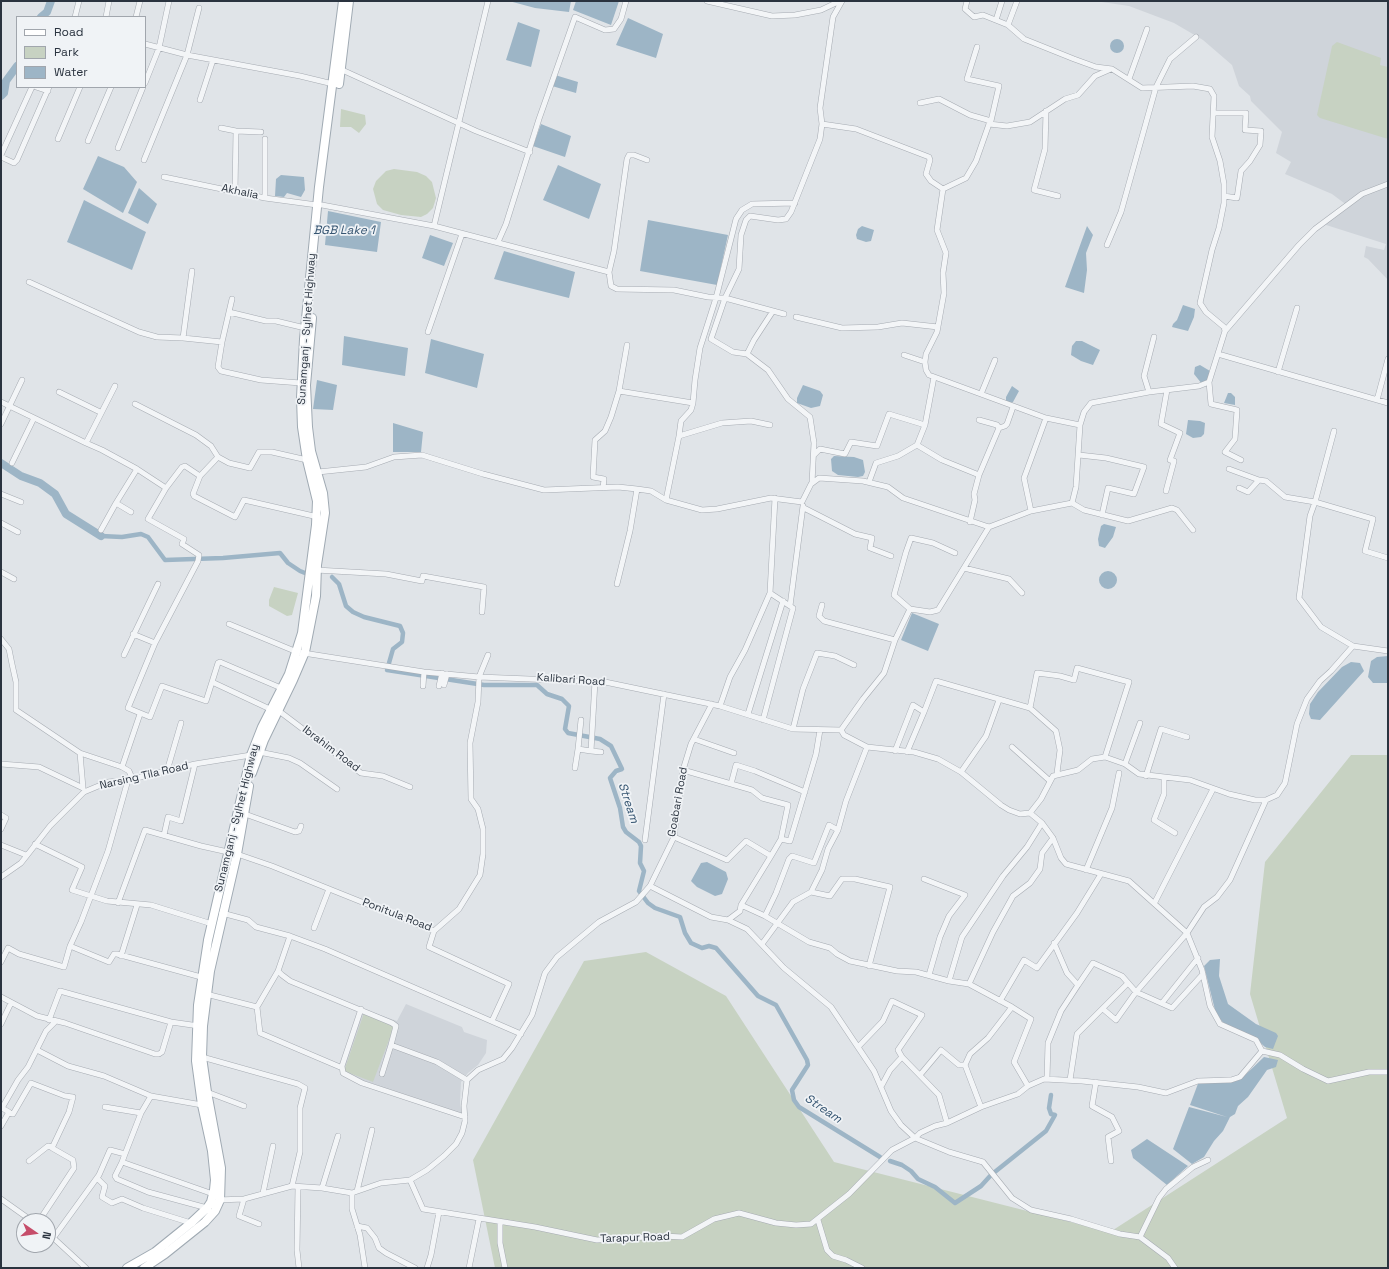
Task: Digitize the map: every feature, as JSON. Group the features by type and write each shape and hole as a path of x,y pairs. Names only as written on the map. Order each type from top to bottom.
{"main road":[{"name":"Sunamganj - Sylhet Highway","path":"321,518 307,460 302,427 301,383 305,328 343,1"},
{"name":"Sunamganj - Sylhet Highway","path":"144,1268 165,1254 205,1222 215,1211 220,1200 221,1168 218,1144 202,1105 196,1061 200,1026 206,994 212,924 228,852 255,754 301,652 316,596 315,570 317,566 321,518 324,503 318,472 311,451 308,428 306,384 319,206 349,1"},
{"name":"Sunamganj - Sylhet Highway","path":"275,711 281,688 301,652"},
{"name":"Sunamganj - Sylhet Highway","path":"210,1201 215,1180 200,1026 202,977 222,912 237,854 254,767 255,754"},
{"path":"127,1268 155,1252 191,1224 210,1201"}],"street":[{"path":"75,16 79,1"},
{"path":"106,16 109,1"},
{"path":"136,16 140,1"},
{"path":"146,80 159,48 169,1"},
{"path":"434,226 488,1"},
{"path":"498,242 530,152 543,106 575,17 605,30 614,29 621,19 626,1"},
{"path":"707,1 772,16 795,15 821,10 841,1"},
{"path":"790,606 804,508 802,502 811,484 814,455 810,417 788,399 768,370 747,354 733,352 711,339 725,298 739,269 741,235 746,220 750,216 778,220 786,219 820,139 822,124 820,108 833,17 841,1"},
{"path":"967,1 965,9 974,17 983,15 1008,25 1024,39 1096,67 1112,68 1142,88 1156,86 1193,86 1210,89 1214,96 1212,137 1220,161 1224,196 1222,218 1212,250 1200,303 1206,312 1224,327 1225,331"},
{"path":"996,20 1002,1"},
{"path":"1008,25 1017,1"},
{"path":"144,160 187,55 199,8"},
{"path":"1128,79 1147,29"},
{"path":"1107,245 1121,212 1156,86 1170,59 1196,37"},
{"path":"146,44 187,55 300,76 333,84"},
{"path":"943,189 966,178 976,161 990,122 999,86 968,79 977,47"},
{"path":"200,100 213,60"},
{"path":"920,103 939,99 970,115 1007,126 1030,122 1046,110 1065,99 1078,95 1095,76 1112,68"},
{"path":"340,70 459,123 530,152"},
{"path":"32,88 1,155 14,163 17,160 48,89"},
{"path":"58,139 80,88"},
{"path":"88,142 111,88"},
{"path":"118,148 144,88"},
{"path":"1046,110 1045,148 1034,190 1058,196"},
{"path":"1214,113 1246,113 1244,130 1261,131 1260,145 1250,162 1241,171 1237,198 1224,196"},
{"path":"822,124 856,129 929,157 930,160 926,174 932,181 943,189"},
{"path":"221,128 236,131 261,132"},
{"path":"235,192 236,131"},
{"path":"265,139 265,198"},
{"path":"647,160 634,155 629,155 627,159 614,252 609,272 611,286 617,288 657,288 716,298 725,298 784,314"},
{"name":"Akhalia","path":"164,178 205,184 265,198 434,226 609,272"},
{"path":"1241,460 1225,452 1235,439 1237,410 1211,404 1209,382 1225,331 1237,315 1315,229 1362,194 1388,184"},
{"path":"943,189 937,230 947,258 943,272 944,293 938,327 925,362 926,370 934,377 1013,407 1046,418 1080,426"},
{"path":"666,500 681,421 691,410 694,403 695,380 700,348 716,298 736,219 742,210 752,204 794,203"},
{"path":"428,332 462,234"},
{"path":"183,338 192,271"},
{"path":"29,282 139,332 157,337 222,342"},
{"path":"232,299 218,367 221,371 261,380 301,383"},
{"path":"1278,372 1297,308"},
{"path":"747,354 754,340 773,311"},
{"path":"229,312 305,328"},
{"path":"796,317 842,328 878,327 902,323 938,327"},
{"path":"1149,392 1144,376 1154,337"},
{"path":"603,488 604,479 593,477 595,440 605,431 619,391 627,345"},
{"path":"1218,354 1388,403"},
{"path":"904,355 925,362"},
{"path":"1377,400 1388,359"},
{"path":"981,394 995,360"},
{"path":"869,482 876,463 898,456 917,445 925,424 934,377"},
{"path":"1,424 22,380"},
{"path":"1072,503 1076,487 1080,426 1084,412 1091,403 1149,392 1199,386 1209,382"},
{"path":"86,443 100,412 115,386"},
{"path":"1166,491 1174,461 1170,460 1180,433 1161,424 1168,390"},
{"path":"619,391 694,403"},
{"path":"59,392 100,412"},
{"path":"1,402 102,450 137,469 166,488"},
{"path":"135,404 196,434 211,446 218,457 229,463 250,468 259,452 272,452 307,460"},
{"path":"970,522 975,500 974,494 978,475 999,428 1007,424 1013,407"},
{"path":"814,455 820,449 845,454 851,442 877,446 888,414 925,424"},
{"path":"12,463 34,418"},
{"path":"1031,512 1024,478 1046,418"},
{"path":"979,420 997,425 999,428"},
{"path":"679,436 722,423 751,421 770,425"},
{"path":"1334,431 1310,516 1299,598 1321,627 1353,646 1388,651"},
{"path":"917,445 942,460 978,475"},
{"path":"318,472 366,467 394,457 422,455 544,490 618,487 637,489 651,491 666,500 702,510 775,498 802,502"},
{"path":"1079,455 1106,458 1144,467 1134,494 1108,488 1102,514"},
{"path":"218,457 200,476 193,494 194,496 235,517 244,500 321,518"},
{"path":"200,476 184,466 166,488 148,519 184,539 182,544 199,555 198,561 155,643 128,704 130,710 148,717 151,716 162,686 206,701 218,663 220,662 281,688"},
{"path":"102,530 116,503 137,469"},
{"path":"1229,469 1268,482 1285,497 1315,502 1373,519 1365,551 1388,558"},
{"path":"811,484 819,478 869,482 888,487 903,498 970,522 989,527 1031,512 1072,503 1084,510 1130,520 1172,508 1177,510 1193,530"},
{"path":"1239,488 1248,492 1259,480"},
{"path":"617,584 630,531 637,489"},
{"path":"1,494 21,502"},
{"path":"720,706 730,676 745,650 770,593 775,498"},
{"path":"116,503 131,512"},
{"path":"804,508 855,534 872,538 870,548 891,556"},
{"path":"1,523 18,532"},
{"path":"956,553 933,543 911,538 894,595 910,609 930,612 938,610 989,527"},
{"path":"964,568 1009,579 1022,593"},
{"path":"315,570 386,574 422,581 423,576 484,587 482,612"},
{"path":"1,572 14,579"},
{"path":"124,655 158,584"},
{"path":"763,720 793,608 770,593"},
{"path":"748,714 782,601"},
{"path":"822,606 819,616 824,621 896,640"},
{"path":"910,609 896,640 884,673 841,730 844,735 867,747 914,752 938,759 960,772 1009,810 1020,814 1030,813 1042,823 1053,838 1066,864 1129,881 1187,933 1198,958 1210,1006 1220,1024 1256,1040 1262,1051 1280,1055 1303,1069 1328,1081 1369,1072 1388,1072"},
{"name":"Kalibari Road","path":"229,624 301,652 444,674 479,677 595,681 712,704 793,729 841,730"},
{"path":"133,634 155,643"},
{"path":"1,639 9,649 16,682 16,710 80,753 122,767 130,772 130,779 108,851 70,946 64,967 19,954 8,948 1,962"},
{"path":"1030,813 1041,799 1053,776 1078,770 1092,759 1105,758 1125,764 1139,774 1146,776 1190,780 1213,789 1255,800 1266,800 1277,795 1285,783 1297,724 1307,699 1320,681 1332,671 1353,646"},
{"path":"793,729 803,689 817,653 835,656 854,665"},
{"name":"Ponitula Road","path":"118,903 145,830 237,854 272,866 434,931 460,909 480,875 483,854 483,829 478,809 470,799 470,743 478,702 479,677 488,655"},
{"path":"1030,708 1037,673 1060,676 1074,680 1076,668 1129,682 1105,758"},
{"path":"423,686 424,672"},
{"path":"442,686 444,674"},
{"path":"591,751 595,681"},
{"path":"908,752 936,681 1030,708 1056,731 1060,750 1057,774"},
{"name":"Ibrahim Road","path":"212,682 275,711 362,773 383,776 410,787"},
{"path":"645,840 664,694"},
{"path":"960,772 986,736 999,700"},
{"name":"Goabari Road","path":"467,1080 478,1070 503,1059 521,1034 532,1015 545,973 557,957 599,922 636,902 650,886 674,837 683,770 694,739 712,704"},
{"path":"895,751 913,705 924,712"},
{"path":"122,767 140,714"},
{"path":"575,768 581,720"},
{"path":"167,771 181,723"},
{"path":"1125,764 1140,723"},
{"path":"1146,776 1161,729 1187,737"},
{"path":"781,839 790,841 805,792 820,730"},
{"path":"694,739 734,753"},
{"path":"762,944 793,902 811,892 822,870 828,849 838,830 846,801 867,747"},
{"path":"1012,747 1050,781"},
{"path":"578,749 601,752"},
{"path":"80,753 84,790"},
{"path":"255,754 289,758 314,771 337,789"},
{"name":"Narsing Tila Road","path":"1,877 21,863 35,844 84,790 108,782 130,779 195,764 255,754"},
{"path":"1,764 39,767 84,790"},
{"path":"164,835 168,817 181,821 195,764"},
{"path":"731,784 736,765 755,771 805,792"},
{"path":"683,770 752,790 762,798 788,805 781,839 741,905 740,911 728,920"},
{"path":"1086,870 1112,808 1119,773"},
{"path":"1164,778 1164,794 1154,820 1175,833"},
{"path":"1154,902 1213,789"},
{"path":"1103,1009 1116,1020 1136,992 1187,933 1204,907 1217,897 1230,880 1266,800"},
{"path":"245,814 295,832 298,831 301,826"},
{"path":"1,815 6,818 1,829"},
{"path":"949,981 962,937 1003,876 1027,847 1042,823"},
{"path":"765,916 776,893 789,859 792,856 814,863 829,825 838,830"},
{"path":"674,837 727,860 746,841 771,856"},
{"path":"969,984 993,932 1013,896 1030,883 1040,869 1042,853 1053,838"},
{"path":"35,844 82,867 72,890 90,897 118,903 151,906 212,924"},
{"path":"1,845 26,855"},
{"path":"1000,1001 1024,960 1037,968 1080,908 1101,874"},
{"path":"811,892 830,896 842,879 856,879 890,887 869,966"},
{"path":"924,879 965,895 949,916 940,937 929,975"},
{"path":"650,886 712,918 728,920 747,929 784,968 831,1007 859,1046 882,1086 891,1111 901,1126 915,1138 949,1152 983,1162 991,1170 1012,1198 1031,1210 1071,1219 1120,1234 1140,1237 1168,1258 1175,1268"},
{"path":"314,928 329,889"},
{"path":"121,956 137,905"},
{"path":"741,905 765,916 809,942 830,948 850,961 869,966 929,975 949,981 969,984 1012,1007 1031,1019 1014,1062 1028,1086"},
{"path":"222,912 248,920 256,926 290,936 521,1034"},
{"path":"434,931 429,947 509,985 492,1021"},
{"path":"290,936 278,971 257,1007 260,1033 340,1067"},
{"path":"1054,943 1067,973 1078,985"},
{"path":"70,946 109,962 114,954 202,977"},
{"path":"1162,1003 1198,958"},
{"path":"1203,974 1172,1008 1136,992 1127,984 1122,976 1093,963 1061,1011 1048,1043 1047,1079 1096,1082 1138,1087 1166,1093 1198,1081 1230,1080 1240,1077 1262,1051"},
{"path":"278,971 290,981 396,1026 382,1074"},
{"path":"1070,1080 1077,1034 1127,984"},
{"path":"49,1020 60,991 171,1022 200,1026"},
{"path":"206,994 257,1007"},
{"path":"1,997 37,1016 55,1022 65,1023 159,1054 162,1052 171,1022"},
{"path":"859,1046 883,1021 892,1001 922,1015 898,1050 902,1057 939,1095 947,1123"},
{"path":"1,1024 11,1003"},
{"path":"964,1065 970,1054 988,1038 1012,1007"},
{"path":"361,1010 342,1066 343,1073 362,1083 464,1117"},
{"path":"52,1148 69,1112 73,1097 65,1096 31,1083 13,1114 8,1113 2,1108 18,1080 28,1068 46,1031 55,1022"},
{"path":"151,1096 141,1113 115,1176 117,1179 148,1192 210,1201 244,1199 292,1186 355,1192 381,1183 410,1180 427,1170 456,1144 462,1132 467,1080 437,1062 391,1045"},
{"path":"37,1050 68,1066 104,1076 151,1096 202,1105"},
{"path":"920,1075 941,1050 959,1065 964,1065"},
{"path":"202,1057 298,1084 305,1088 300,1108 300,1152 292,1186"},
{"path":"882,1086 890,1070 902,1057"},
{"path":"964,1065 981,1107"},
{"name":"Tarapur Road","path":"410,1180 423,1209 597,1240 663,1236 682,1237 714,1219 739,1213 776,1223 796,1226 811,1224 849,1194 892,1150 935,1126 947,1123 981,1107 1018,1094 1038,1080 1047,1079"},
{"path":"1096,1082 1092,1106 1112,1117 1119,1131 1108,1137 1111,1161"},
{"path":"207,1092 244,1106"},
{"path":"105,1107 141,1113"},
{"path":"1,1126 8,1113"},
{"path":"365,1268 358,1226 352,1209 355,1192 372,1130"},
{"path":"322,1188 338,1136"},
{"path":"30,1161 48,1146 73,1160 75,1165 45,1213"},
{"path":"264,1193 273,1146"},
{"path":"56,1234 97,1178 110,1150 125,1154"},
{"path":"1140,1237 1159,1198 1166,1189 1193,1167 1208,1160"},
{"path":"122,1162 210,1201"},
{"path":"97,1178 105,1186 102,1197 112,1203 122,1199 143,1208 191,1224"},
{"path":"298,1187 299,1231 297,1250 299,1268"},
{"path":"1,1199 21,1213"},
{"path":"244,1199 239,1216 259,1224"},
{"path":"427,1268 439,1212"},
{"path":"469,1268 479,1219"},
{"path":"818,1220 827,1250 833,1256 846,1260 862,1268"},
{"path":"500,1222 500,1243 505,1268"},
{"path":"358,1226 367,1228 375,1238 379,1248 415,1268"},
{"path":"56,1239 86,1268"}],"shaded area":[{"path":"1095,1 1388,1 1388,280 1368,259 1364,257 1366,246 1384,250 1386,244 1323,224 1348,206 1332,194 1285,174 1291,162 1276,153 1282,132 1251,101 1250,96 1239,86 1232,65 1203,40 1174,23 1129,6"},
{"path":"406,1004 462,1027 464,1032 487,1040 486,1053 478,1065 468,1073 461,1082 460,1102 462,1114 340,1073 363,1009 397,1021"}],"green space":[{"path":"1337,42 1381,58 1380,65 1388,67 1388,139 1320,118 1317,115 1332,46"},
{"path":"341,109 365,115 366,124 359,133 351,127 340,127"},
{"path":"394,169 417,172 426,176 432,182 436,198 433,208 427,214 421,217 401,215 383,210 377,204 373,189 376,181 386,171"},
{"path":"274,587 298,593 292,615 287,616 269,606 269,600"},
{"path":"1351,755 1388,755 1388,1268 495,1268 473,1160 584,961 646,952 726,996 834,1162 1110,1232 1287,1118 1250,994 1265,862"},
{"path":"364,1013 394,1027 373,1082 344,1071"}],"water":[{"path":"509,1 571,1 569,12 535,8"},
{"path":"576,1 619,1 611,25 573,10"},
{"path":"628,18 663,34 656,58 616,45"},
{"path":"518,22 540,30 531,67 506,60"},
{"path":"1117,39 1122,41 1124,46 1122,51 1117,53 1112,51 1110,46 1112,41"},
{"path":"555,75 578,82 576,93 552,86"},
{"path":"541,124 571,136 565,157 533,146"},
{"path":"98,156 124,167 137,182 123,213 83,189"},
{"path":"558,165 601,184 589,219 543,200"},
{"path":"281,175 304,177 305,190 301,197 287,193 284,197 275,196 276,179"},
{"path":"139,188 157,204 148,224 128,213"},
{"path":"84,200 146,232 132,270 67,242"},
{"name":"BGB Lake 1","path":"328,211 381,222 377,252 325,245"},
{"path":"648,220 728,235 717,285 640,271"},
{"path":"862,226 874,230 871,241 866,242 857,239 856,235 858,229"},
{"path":"1087,226 1093,235 1086,253 1087,270 1084,293 1065,287"},
{"path":"430,235 453,243 444,266 422,258"},
{"path":"504,251 575,272 569,298 494,279"},
{"path":"1183,305 1195,309 1194,317 1188,331 1172,327 1177,320"},
{"path":"344,336 408,348 405,376 342,365"},
{"path":"431,339 484,354 477,388 425,373"},
{"path":"1076,341 1082,341 1100,350 1093,365 1081,361 1071,355 1072,346"},
{"path":"1200,365 1210,371 1208,380 1202,384 1194,374 1195,367"},
{"path":"317,380 337,385 333,410 313,409"},
{"path":"803,385 820,391 823,395 820,406 811,408 797,403 797,398"},
{"path":"1012,386 1019,391 1013,402 1010,404 1006,401 1006,397"},
{"path":"1228,393 1231,393 1235,397 1235,405 1224,403"},
{"path":"1188,420 1205,423 1204,434 1201,437 1193,438 1186,434"},
{"path":"393,423 423,432 421,452 393,452"},
{"path":"834,456 854,457 863,460 865,472 863,476 838,475 832,471 831,459"},
{"path":"1104,524 1116,527 1113,537 1105,548 1099,546 1098,539 1101,526"},
{"path":"1108,571 1114,574 1117,580 1114,586 1108,589 1102,586 1099,580 1102,574"},
{"path":"912,613 939,624 928,651 901,640"},
{"path":"1388,656 1388,683 1373,683 1368,677 1371,661 1377,657"},
{"path":"1351,662 1360,663 1364,671 1320,720 1311,719 1309,714 1310,704 1318,692 1342,667"},
{"path":"707,862 726,872 728,879 722,894 715,896 697,887 691,881 701,863"},
{"path":"1220,959 1219,976 1228,1004 1256,1024 1276,1033 1278,1036 1273,1049 1265,1047 1256,1039 1225,1025 1216,1014 1204,966 1210,960"},
{"path":"1264,1057 1278,1060 1276,1067 1267,1070 1248,1097 1238,1106 1235,1114 1230,1117 1223,1131 1214,1141 1204,1157 1192,1164 1173,1149 1189,1107 1227,1117 1190,1105 1199,1081 1242,1078"},
{"path":"1147,1139 1188,1166 1167,1185 1133,1158 1131,1150"}],"waterway":[{"path":"42,16 47,12 51,1"},
{"path":"1,96 4,93 6,81 16,67"},
{"path":"1,463 21,476 40,483 55,494 66,514 101,536"},
{"path":"101,536 122,537 141,534 148,537 165,560 223,558 280,553 288,563 305,573"},
{"name":"Stream","path":"332,577 339,584 346,606 353,612 364,617 400,626 403,633 402,642 393,649 387,670 484,685 537,685 547,694 562,699 569,706 565,729 568,733 600,739 611,746 622,769 616,771 610,778 620,808 623,827 626,832 639,842 641,846 640,863 644,871 639,891 648,903 655,908 680,917 685,933 691,943 702,948 709,946 716,948 758,996 776,1005 807,1060 808,1065 792,1090 794,1100 799,1107 880,1157"},
{"path":"890,1161 902,1165 911,1171 918,1179 935,1187 955,1203 981,1186 991,1175 1046,1131 1055,1115 1051,1114 1049,1108 1051,1095"}]}
